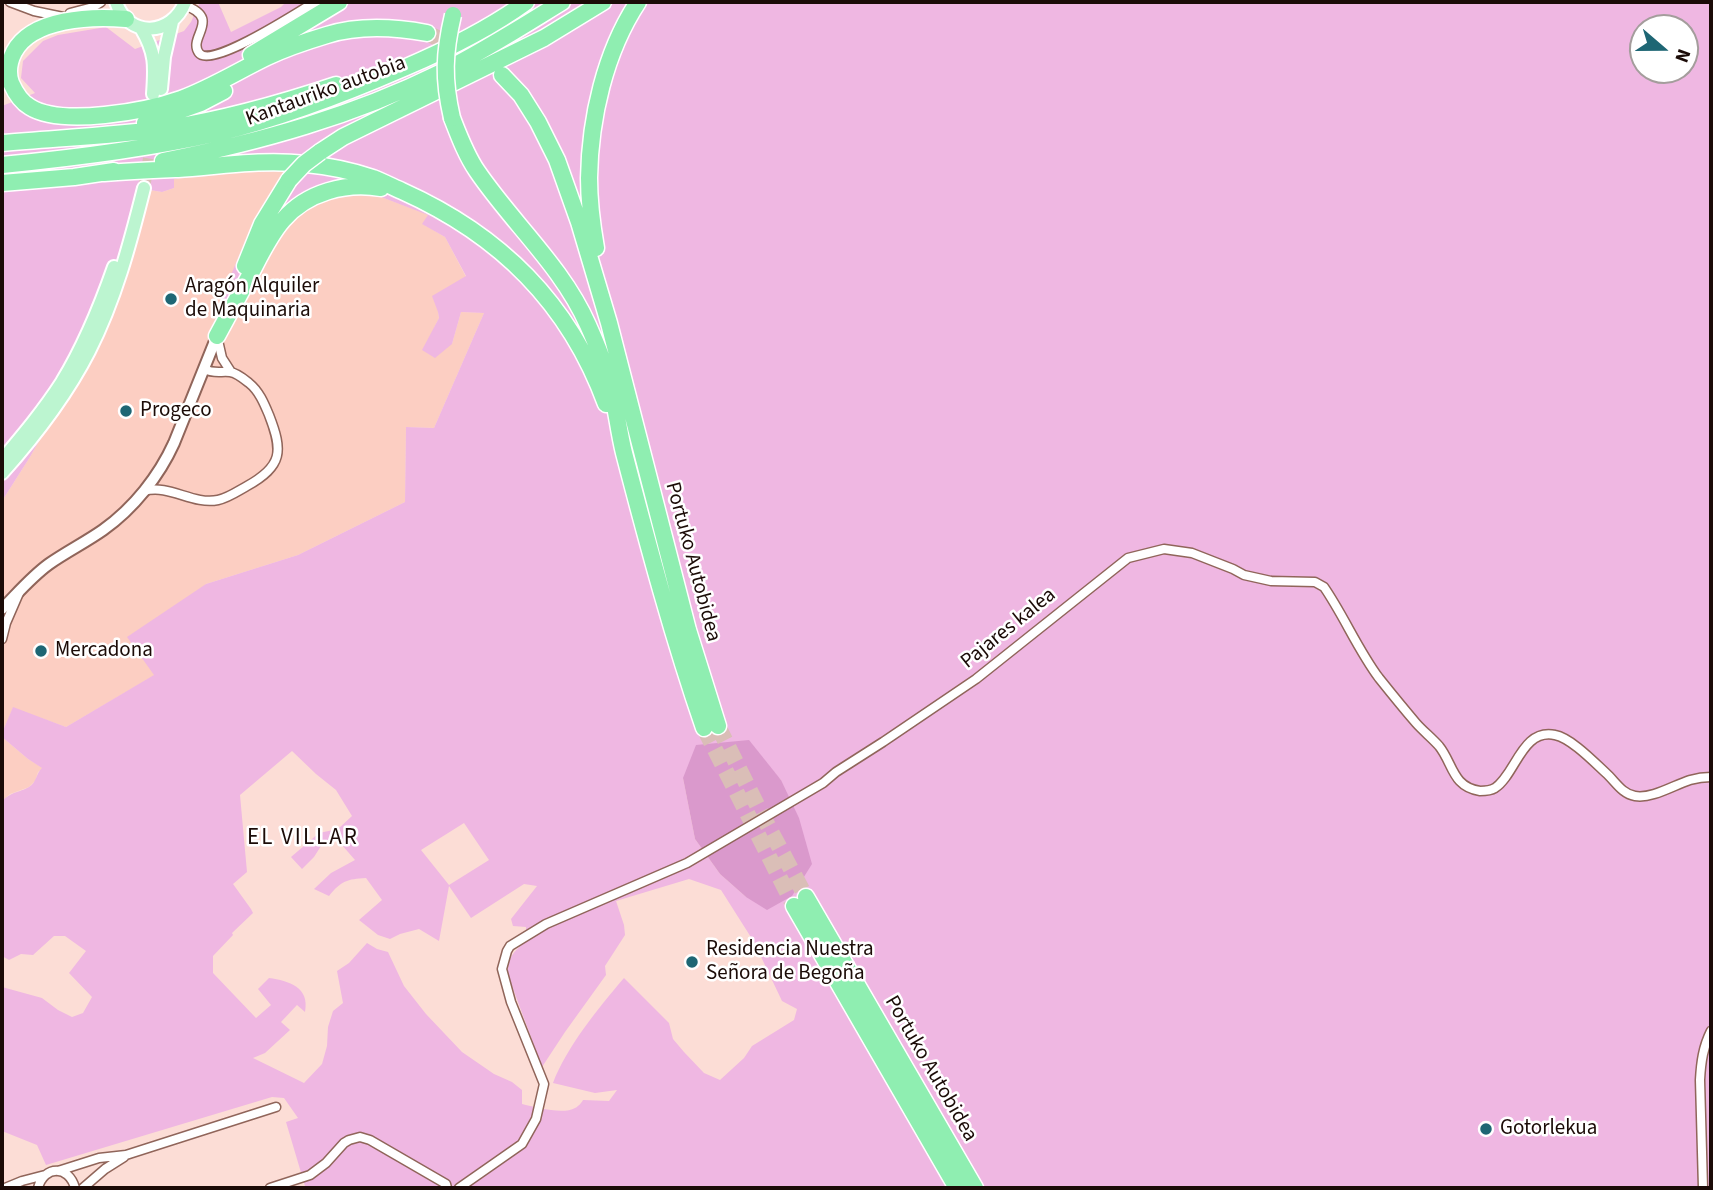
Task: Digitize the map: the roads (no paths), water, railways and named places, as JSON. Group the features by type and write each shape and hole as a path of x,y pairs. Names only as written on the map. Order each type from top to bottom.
{"highway":[{"path":"108,114 176,94 224,71 339,2"},
{"name":"Kantauriko autobia","path":"2,143 168,128 306,95 403,58 513,2"},
{"path":"2,165 112,153 167,143 220,132 290,112 363,86 431,56 526,2"},
{"name":"Kantauriko autobia","path":"2,183 104,173 225,149 296,130 442,72 562,2"},
{"path":"217,336 262,224 289,180 304,164 343,137 544,38 603,2"},
{"path":"609,323 590,212 592,140 606,71 621,33 638,2"},
{"path":"455,8 446,46 445,74 452,118 476,170 558,273 587,323 610,381 623,450"},
{"path":"126,19 76,20 45,27 23,40 10,60 9,78 13,88 24,103 40,112 63,116 132,111 177,100 207,88 269,56 346,30 403,29 426,33"},
{"path":"113,133 201,103 309,41"},
{"path":"502,75 531,109 557,160 579,222 609,323"},
{"path":"104,173 222,164 307,164 374,178 435,206 470,227 510,259 562,318 585,355 623,450"},
{"path":"217,336 267,243 284,219 298,207 314,196 346,186 372,186 404,192"},
{"name":"Portuko Autobidea","path":"609,323 711,727 689,686 623,450"},
{"name":"Portuko Autobidea","path":"957,1188 820,950 800,902 975,1188"}],"main road":[{"path":"116,2 126,19 142,28 152,29 172,22 185,3"},
{"path":"142,28 154,56 157,92 172,22"},
{"path":"2,460 62,382 79,352 103,297 140,187 131,243 113,295 89,350 56,406 2,473"}],"street":[{"path":"10,2 76,20"},
{"path":"54,15 77,12 101,2"},
{"path":"185,3 200,14 203,25 196,46 202,56 206,56 244,43 315,2"},
{"path":"2,609 49,564 105,529 144,491 167,458 187,416 217,336"},
{"path":"144,491 170,491 200,500 217,500 261,478 275,461 279,449 277,436 267,410 251,384 231,372 222,358 217,336"},
{"path":"204,369 219,373 231,372"},
{"name":"Pajares kalea","path":"460,1188 522,1144 536,1119 544,1084 510,1002 502,969 510,946 546,924 687,863 823,783 976,679 1128,558 1164,549 1192,553 1244,575 1271,581 1315,582 1324,587 1378,677 1441,748 1461,782 1471,789 1485,791 1494,788 1532,740 1543,735 1556,735 1569,741 1622,789 1637,796 1693,779 1711,777"},
{"path":"2,639 21,589"},
{"path":"1703,1188 1700,1080 1705,1043 1711,1031"},
{"path":"38,1188 40,1179 51,1171 99,1158 126,1155 276,1107"},
{"path":"270,1188 310,1175 326,1163 344,1143 360,1137 370,1140 447,1186 460,1188"},
{"path":"83,1188 126,1155"},
{"path":"58,1171 69,1176 75,1188"},
{"path":"5,1188 45,1175"}],"tunnel":[{"path":"427,33 483,62"},
{"path":"144,188 152,140"},
{"path":"718,726 806,897"},
{"path":"704,728 794,906"}],"place":[{"name":"Aragón Alquiler de Maquinaria","path":"171,299"},
{"name":"Progeco","path":"126,411"},
{"name":"Mercadona","path":"41,651"},
{"name":"Residencia Nuestra Señora de Begoña","path":"692,962"},
{"name":"Gotorlekua","path":"1486,1129"}],"district":[{"name":"EL VILLAR","path":"303,839"}]}
